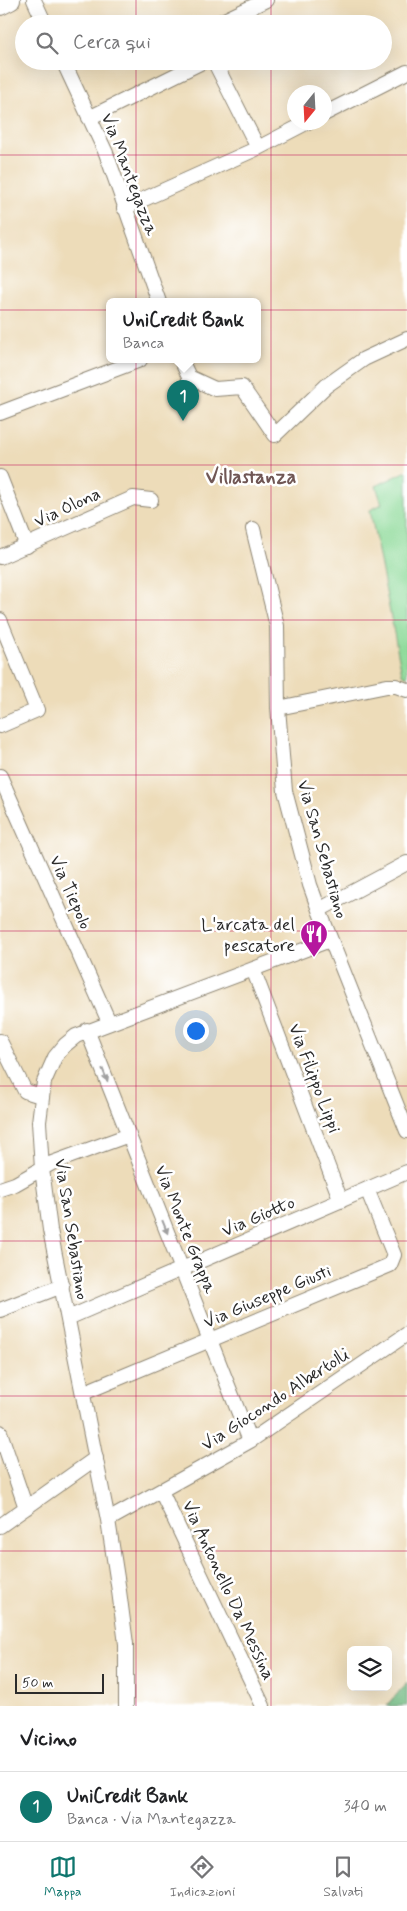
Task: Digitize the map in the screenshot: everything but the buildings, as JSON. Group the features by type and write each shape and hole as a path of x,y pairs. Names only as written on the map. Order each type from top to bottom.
{"street":[{"path":"0,5 10,0"},
{"path":"34,0 41,15"},
{"path":"235,15 266,0"},
{"name":"Via Mantegazza","path":"67,70 106,153 158,298"},
{"path":"89,118 186,70"},
{"path":"219,70 258,148"},
{"path":"332,110 407,72"},
{"path":"124,208 258,148 293,130"},
{"path":"182,363 189,377 215,389 242,387 274,435 326,386 364,359 407,339"},
{"path":"0,413 132,363"},
{"path":"0,477 27,546"},
{"name":"Via Olona","path":"0,557 134,498 151,500"},
{"name":"Via San Sebastiano","path":"126,1706 126,1644 108,1520 45,1200 39,1122 41,1096 48,1070 54,1057 70,1040 88,1030 330,940 310,884 285,791 278,708 277,626 254,530"},
{"path":"0,620 37,710 0,726"},
{"path":"278,708 387,686 396,686 407,690"},
{"name":"Via Tiepolo","path":"0,776 109,1022"},
{"path":"319,910 407,863"},
{"path":"330,940 407,1131"},
{"name":"Via Filippo Lippi","path":"253,969 341,1201"},
{"name":"Via Monte Grappa","path":"88,1030 250,1441"},
{"path":"0,1041 23,1088 29,1093 41,1096"},
{"path":"0,1189 15,1184 52,1163 129,1135"},
{"name":"Via Giotto","path":"68,1318 407,1172"},
{"name":"Via Giuseppe Giusti","path":"83,1393 390,1265 394,1255 367,1190"},
{"path":"0,1310 62,1286"},
{"name":"Via Giocondo Albertolli","path":"108,1520 250,1441 407,1334"},
{"path":"0,1432 26,1508"},
{"path":"0,1526 96,1458"},
{"name":"Via Antonello Da Messina","path":"161,1491 263,1706"}],"green space":[{"path":"407,471 407,677 402,674 370,510 382,504 376,486"},
{"path":"407,1682 407,1706 387,1706"}],"place":[{"name":"UniCredit Bank","path":"183,421"},
{"name":"L'arcata del pescatore","path":"314,958"}],"district":[{"name":"Villastanza","path":"251,476"}]}
